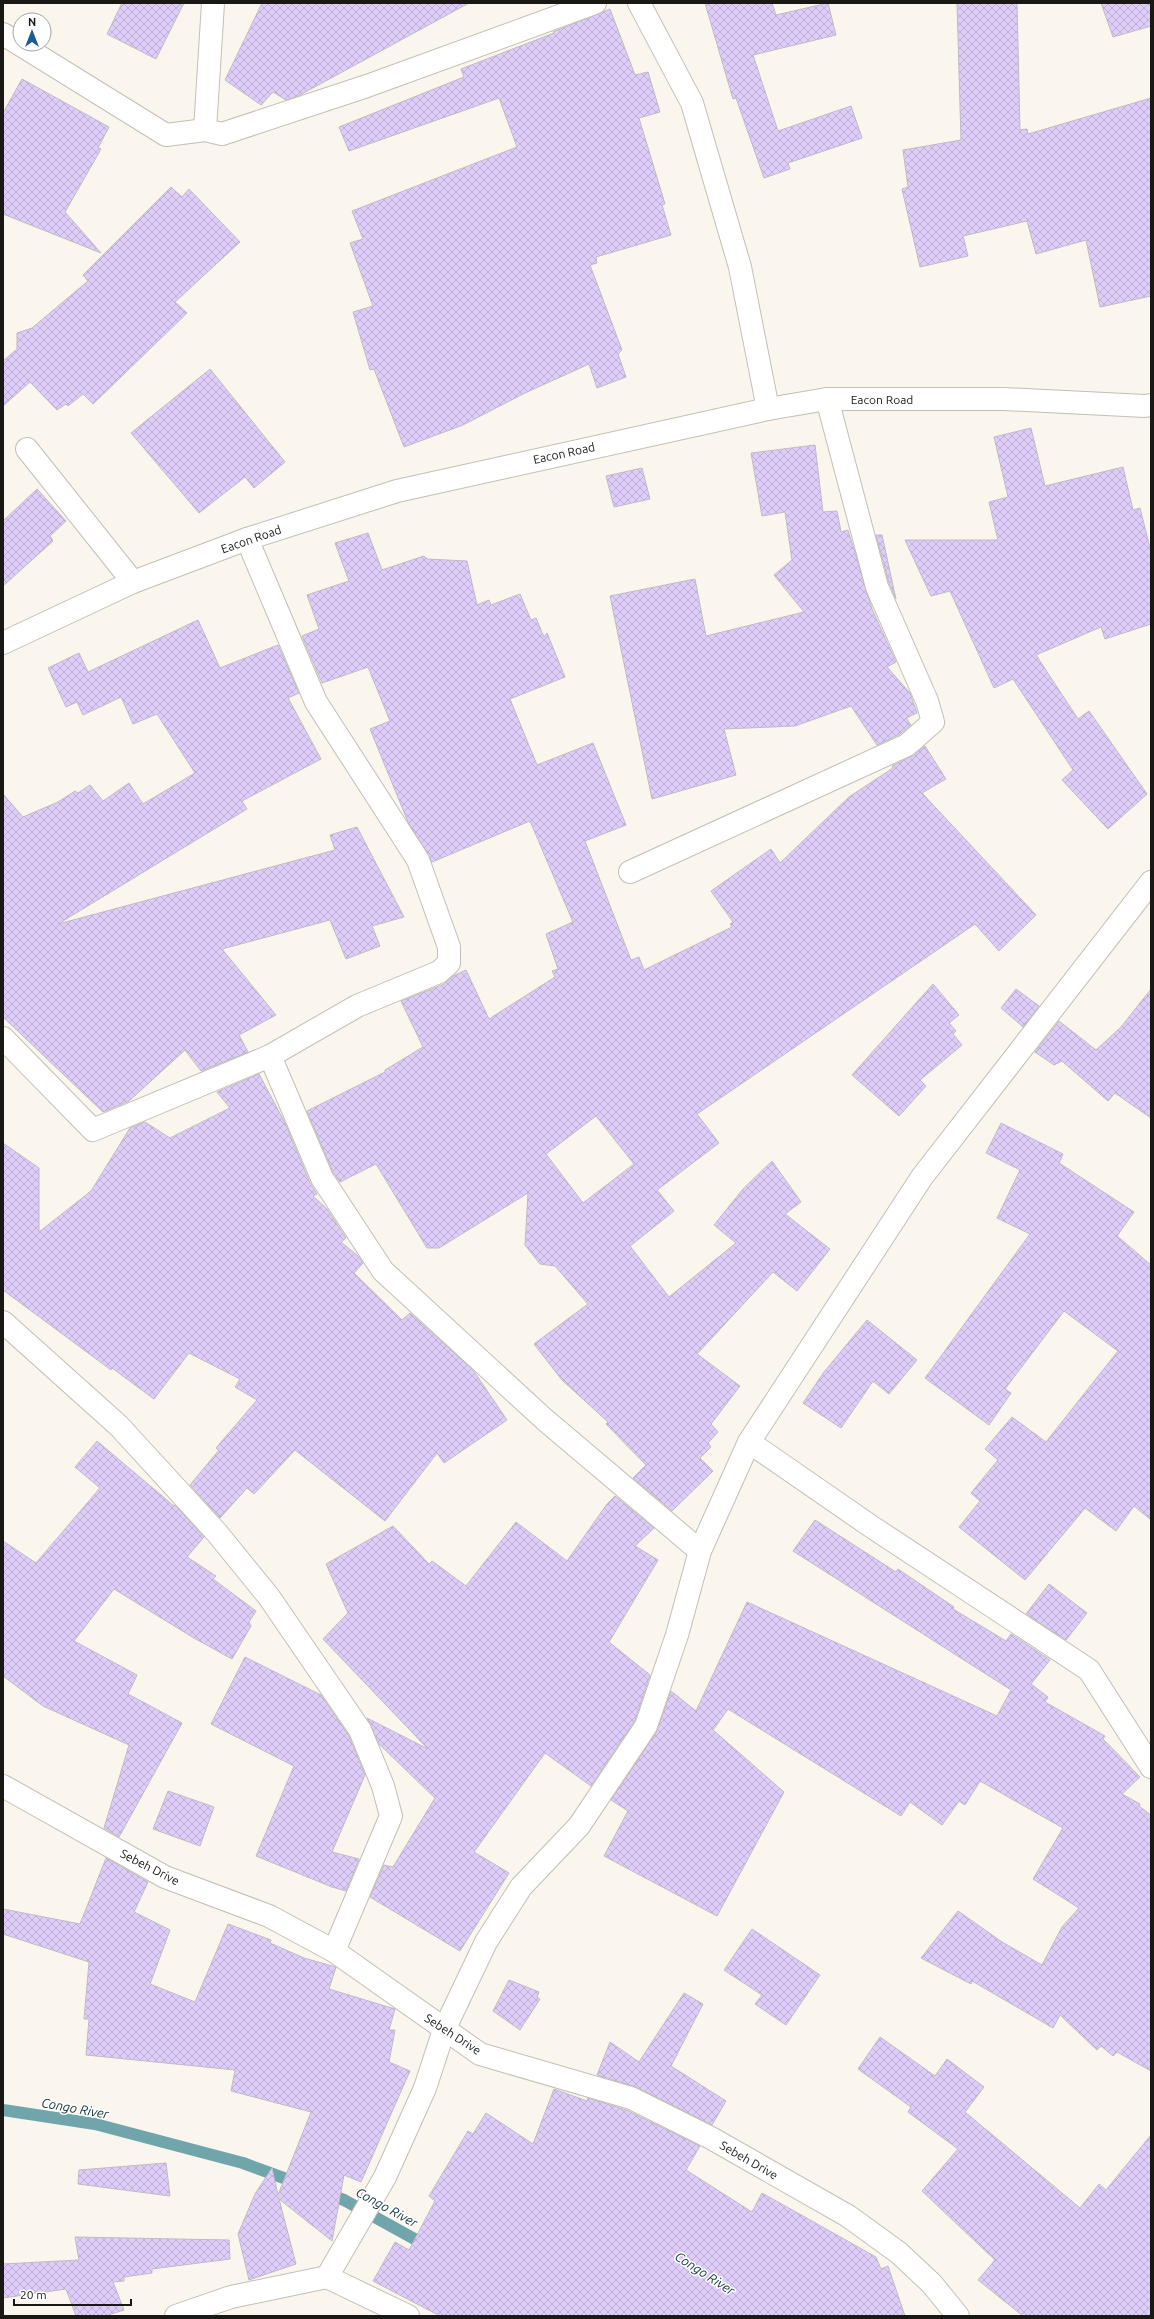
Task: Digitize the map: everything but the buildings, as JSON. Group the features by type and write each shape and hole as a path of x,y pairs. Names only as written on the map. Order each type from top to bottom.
{"street":[{"path":"206,130 213,3"},
{"path":"7,41 166,135 206,130 222,134 352,91 595,3"},
{"path":"639,3 692,103 740,267 768,409"},
{"path":"630,872 907,745 933,722 927,701 877,587 827,399"},
{"name":"Eacon Road","path":"3,643 133,582 247,539 397,491 768,409 827,399 1004,399 1149,410"},
{"path":"27,449 133,582"},
{"path":"3,1038 94,1130 270,1056 357,1006 439,972 449,963 449,947 418,860 316,702 247,539"},
{"path":"327,2277 385,2177 425,2088 444,2030 486,1942 521,1887 579,1826 646,1726 677,1635 700,1551 749,1442 922,1177 1151,882"},
{"path":"270,1056 322,1178 383,1271 544,1419 700,1551"},
{"path":"3,1322 119,1426 217,1533 268,1597 360,1730 383,1786 391,1816 334,1951"},
{"path":"749,1442 872,1527 1089,1670 1151,1767"},
{"name":"Sebeh Drive","path":"3,1786 165,1877 269,1916 334,1951 480,2054 631,2098 711,2138 848,2216 886,2243 932,2284 958,2316"},
{"path":"176,2316 231,2297 327,2277 408,2316"}],"waterway":[{"name":"Congo River","path":"3,2110 95,2124 243,2163 300,2184"},
{"name":"Congo River","path":"325,2193 344,2200 429,2247"}]}
